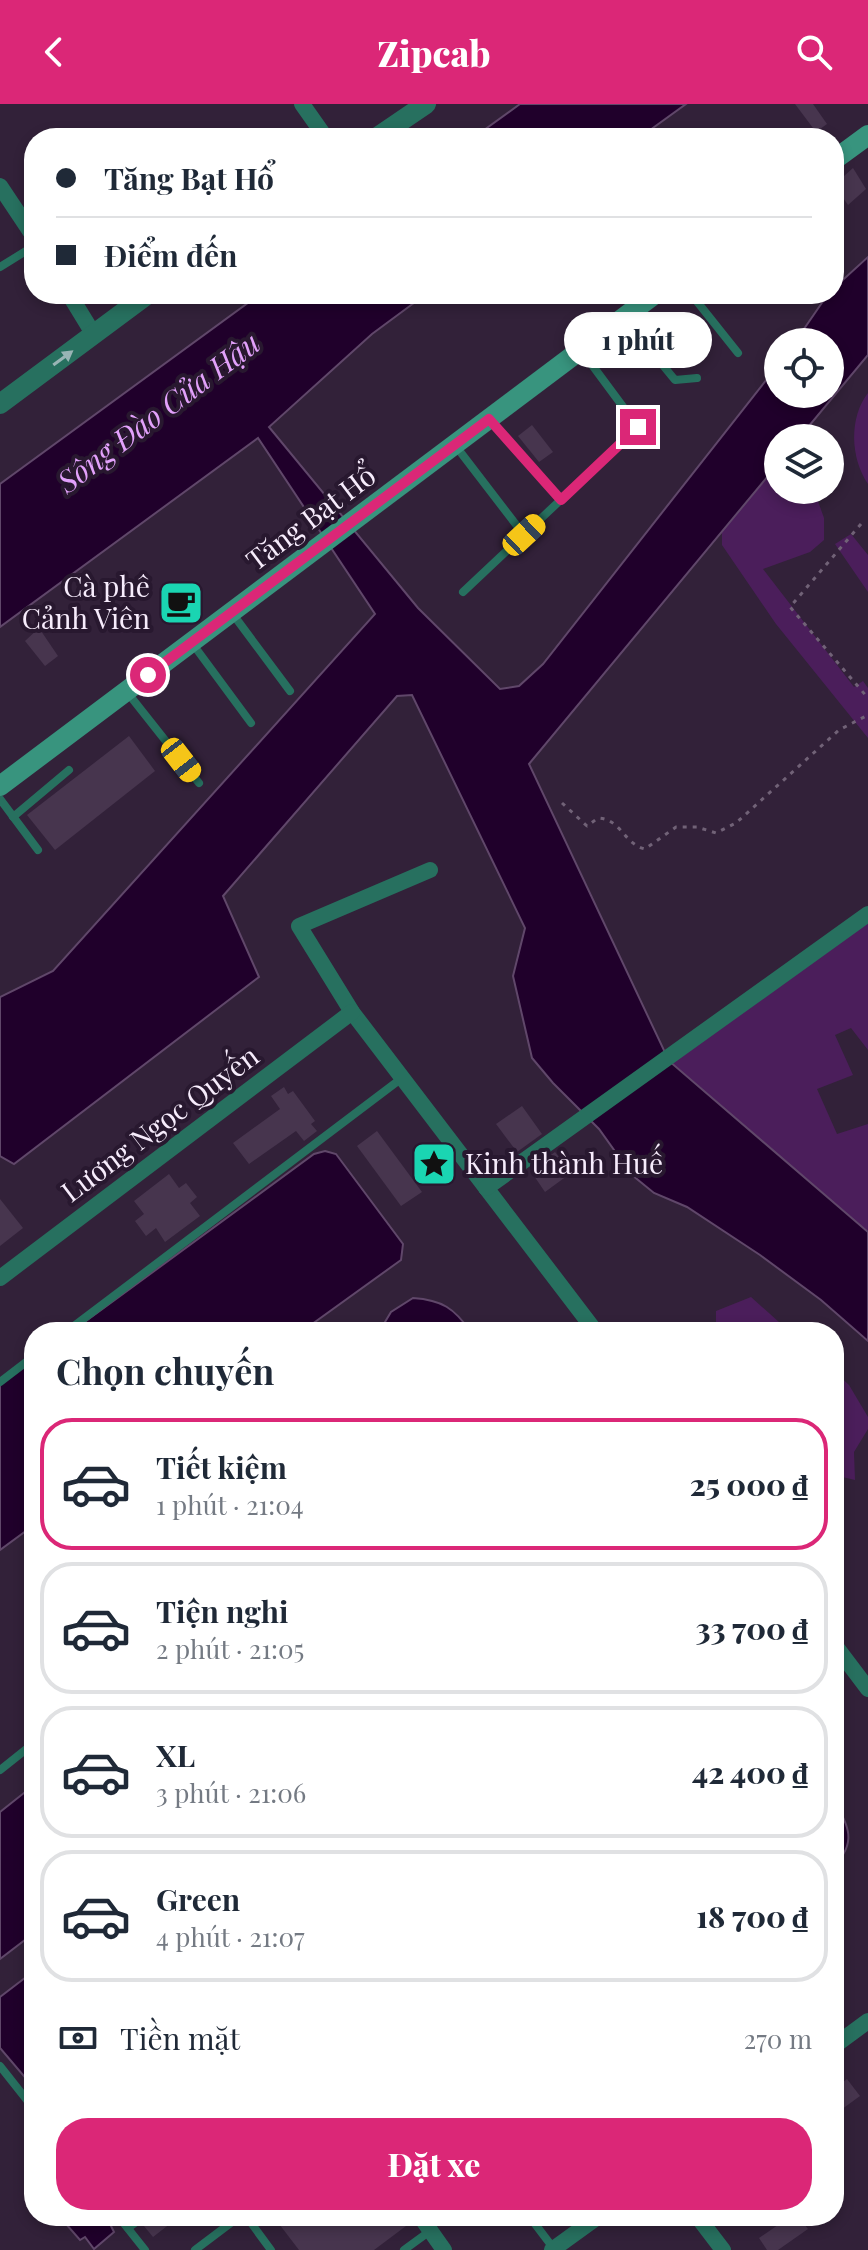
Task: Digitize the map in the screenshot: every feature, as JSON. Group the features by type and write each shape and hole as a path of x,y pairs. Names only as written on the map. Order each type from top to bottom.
{"main road":[{"path":"844,153 868,135"},
{"name":"Tăng Bạt Hổ","path":"0,786 641,304"}],"street":[{"path":"302,104 319,128"},
{"path":"391,128 426,104"},
{"path":"0,186 24,207"},
{"path":"75,304 94,335"},
{"path":"0,404 94,335 129,304"},
{"path":"430,870 299,926 352,1012 588,1322"},
{"path":"486,1188 868,914"},
{"name":"Lương Ngọc Quyến","path":"0,1278 352,1012"},
{"path":"844,1657 868,1689"},
{"path":"844,2039 868,2021"},
{"path":"427,2226 444,2250"},
{"path":"553,2249 585,2226"},
{"path":"705,2226 723,2250"}],"lane":[{"path":"0,267 24,252"},
{"path":"699,304 738,353"},
{"path":"623,317 675,380 697,378"},
{"path":"463,592 638,427 581,350"},
{"path":"489,419 561,500"},
{"path":"455,444 524,535"},
{"path":"232,612 290,691"},
{"path":"192,642 251,723"},
{"path":"127,691 199,783"},
{"path":"13,817 69,770"},
{"path":"0,799 38,850"},
{"path":"79,1322 402,1078"},
{"path":"0,1382 24,1364"},
{"path":"0,1770 24,1751"},
{"path":"0,2066 24,2096"},
{"path":"131,2226 128,2228 145,2250"},
{"path":"195,2250 229,2226"},
{"path":"251,2226 271,2250"},
{"path":"536,2226 553,2249"},
{"path":"404,2250 430,2231"}],"path":[{"path":"861,524 790,607 868,698"},
{"path":"562,803 587,826 598,818 615,822 637,847 645,849 676,827 697,827 716,833 736,823 839,730 868,715"}],"shaded area":[{"path":"868,393 868,484 858,462 854,438 857,414"},
{"path":"764,471 764,504 819,504 824,518 824,540 810,552 763,569 854,687 863,681 868,688 868,738 776,624 722,545 722,515 756,474"},
{"path":"851,534 868,555 868,592 835,544"},
{"path":"868,919 868,1050 851,1028 835,1035 853,1075 817,1089 837,1134 868,1124 868,1232 669,1061"},
{"path":"751,1297 779,1322 716,1322 716,1311"},
{"path":"844,1380 868,1417 868,1429 854,1452 855,1480 844,1477"}],"water":[{"path":"520,104 686,104 653,128 487,128"},
{"path":"868,257 868,355 844,384 844,328 805,328 821,304 844,304 844,279"},
{"name":"Sông Đào Cửa Hậu","path":"246,304 412,304 372,334 269,427 418,608 500,689 519,686 543,664 764,383 764,408 824,408 811,424 764,424 764,481 529,764 669,1061 868,1232 868,1341 821,1300 760,1255 687,1207 654,1193 632,1175 599,1129 532,1058 513,976 525,928 412,695 397,696 223,896 259,977 14,1164 0,1156 0,997 53,971 375,614 258,438 0,627 0,484"},
{"path":"325,1151 336,1154 403,1244 401,1260 315,1322 85,1322 314,1154"},
{"path":"413,1298 446,1307 463,1322 385,1322 391,1312"},
{"path":"24,1366 24,1532 0,1550 0,1384"},
{"path":"24,1793 24,1941 0,1959 0,1812"},
{"path":"844,1818 848,1834 844,1853"},
{"path":"24,1979 24,2076 0,2048 0,1997"},
{"path":"68,2226 111,2226 114,2232 94,2249 85,2237 80,2240"}],"building":[{"path":"795,104 813,104 827,124 813,128"},
{"path":"853,168 866,189 848,205 844,199 844,176"},
{"path":"532,425 553,452 539,462 518,436"},
{"path":"39,628 58,656 45,666 25,641"},
{"path":"129,736 155,771 55,850 27,815"},
{"path":"284,1087 288,1094 293,1091 315,1121 311,1124 317,1131 304,1141 296,1131 249,1164 233,1143 280,1109 271,1096"},
{"path":"522,1106 542,1134 517,1152 496,1124"},
{"path":"377,1131 422,1192 401,1206 357,1146"},
{"path":"555,1152 571,1173 545,1192 530,1170"},
{"path":"169,1174 179,1188 186,1183 197,1197 190,1203 200,1216 165,1242 156,1228 146,1236 135,1221 144,1214 134,1201"},
{"path":"0,1199 23,1228 0,1246"},
{"path":"847,2079 860,2096 844,2108 844,2081"},
{"path":"144,2226 167,2226 153,2237"},
{"path":"281,2226 406,2226 374,2250 299,2250"},
{"path":"776,2226 806,2226 808,2229 778,2250 767,2250 759,2238"}],"place":[{"name":"Cà phê Cảnh Viên","path":"181,603"},
{"name":"Kinh thành Huế","path":"434,1164"}],"route":[{"path":"148,675 489,419 561,500 638,427"}]}
